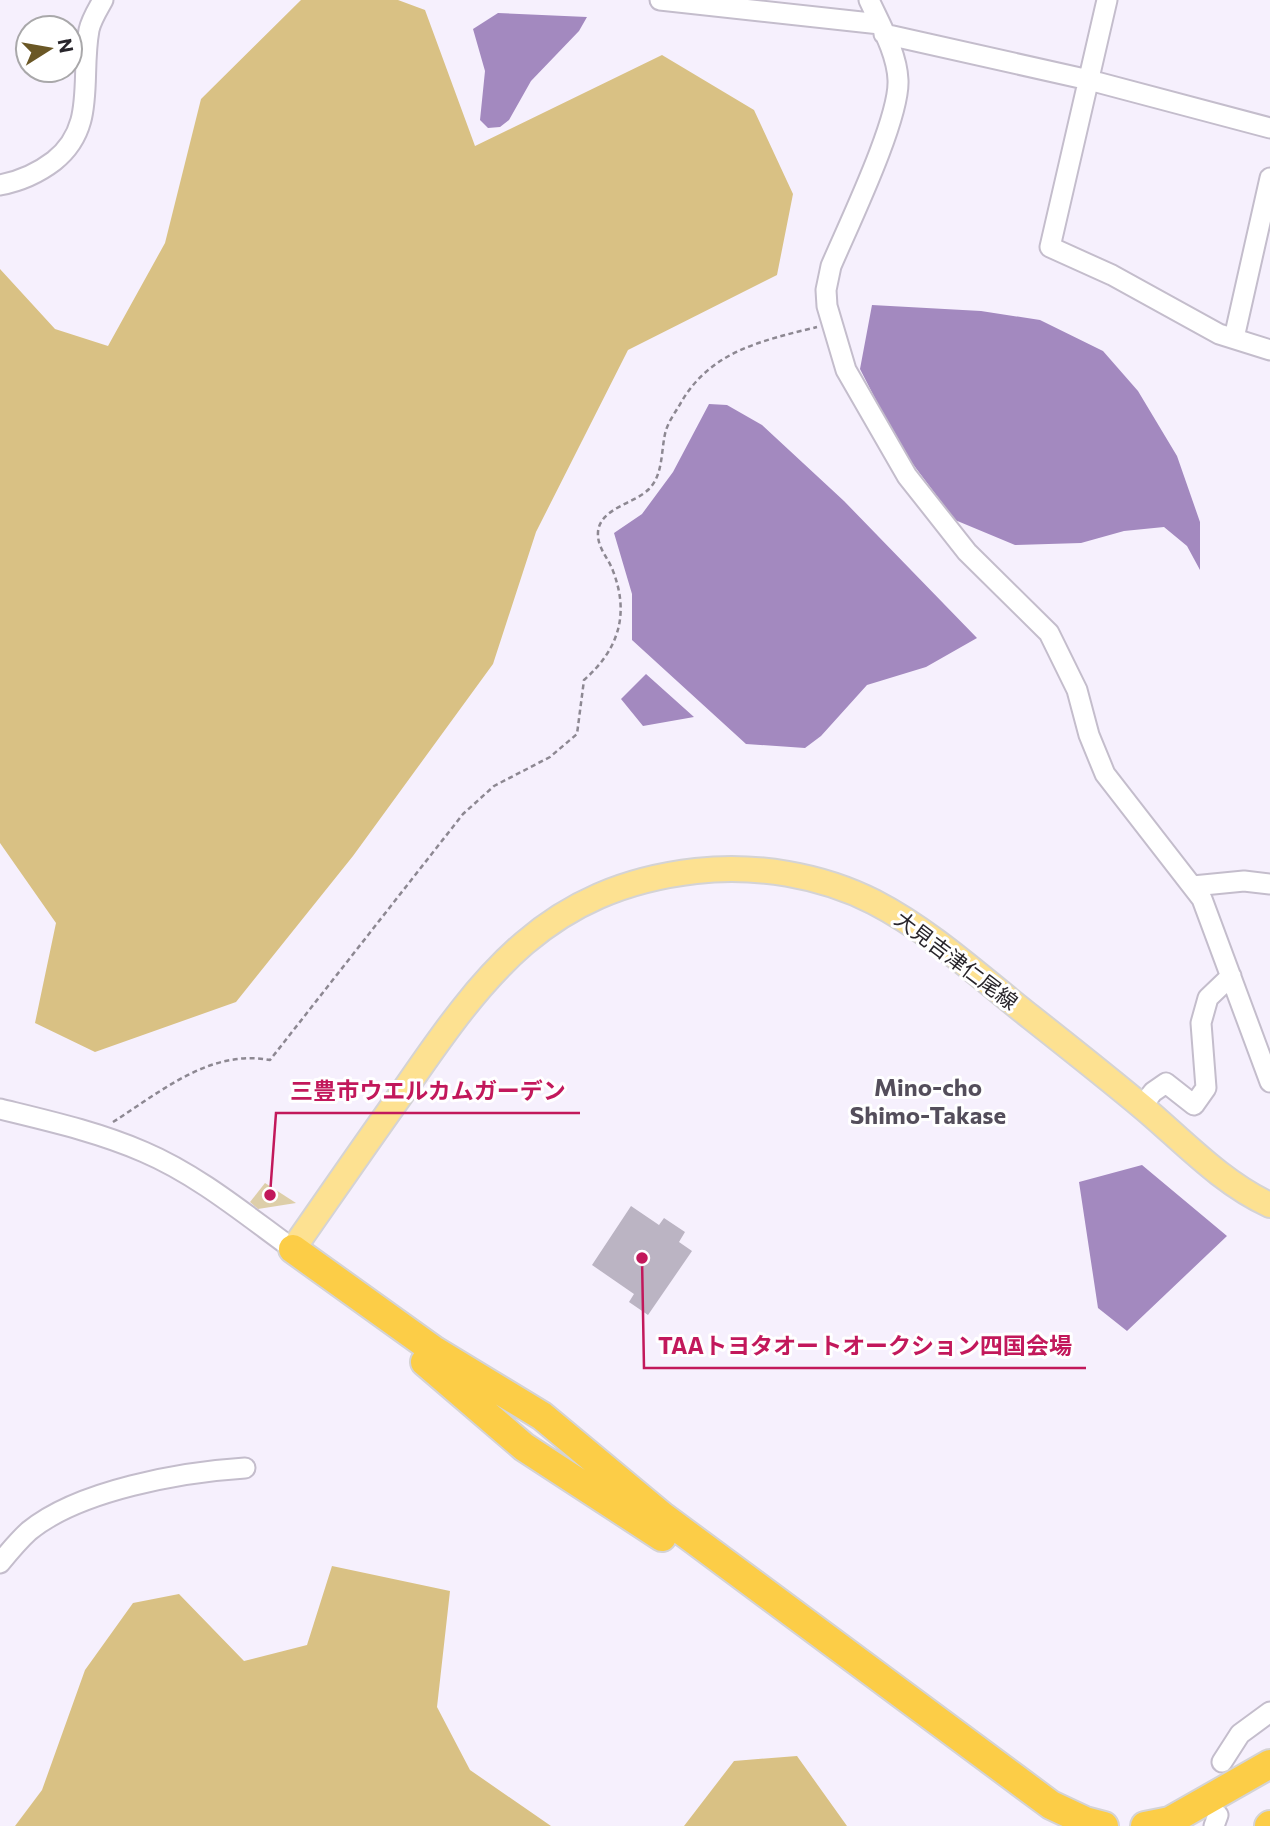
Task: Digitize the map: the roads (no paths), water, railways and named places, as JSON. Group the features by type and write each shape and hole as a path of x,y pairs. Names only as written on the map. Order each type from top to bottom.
{"highway":[{"path":"293,1250 324,1283 433,1367 524,1447 651,1528 1052,1826"},
{"path":"293,1250 435,1351 542,1416 662,1516 1051,1804 1085,1821 1104,1826"},
{"path":"1145,1826 1170,1821 1270,1764"}],"main road":[{"name":"大見吉津仁尾線","path":"293,1250 464,1004 506,957 547,923 605,893 667,874 729,867 812,878 873,902 924,932 1142,1107 1240,1191 1270,1205"}],"street":[{"path":"0,184 18,181 41,171 70,148 81,130 90,27 103,0"},
{"path":"660,0 882,29 1270,128"},
{"path":"869,0 882,29 898,80 888,127 831,266 826,290 830,324 846,370 907,476 967,552 1049,633 1077,690 1089,735 1105,774 1202,899 1270,1082"},
{"path":"1107,0 1050,247 1112,275 1219,334 1270,350"},
{"path":"1234,338 1270,178"},
{"path":"1193,886 1244,881 1270,884"},
{"path":"1142,1107 1153,1092 1166,1083 1195,1105 1206,1088 1201,1023 1208,998 1231,976"},
{"path":"0,1109 94,1133 147,1153 232,1204 293,1250"},
{"path":"0,1563 31,1530 63,1511 131,1486 204,1471 245,1468"},
{"path":"1222,1762 1240,1734 1270,1712"}],"place":[{"name":"三豊市ウエルカムガーデン","path":"270,1195"},
{"name":"TAAトヨタオートオークション四国会場","path":"642,1258"}],"district":[{"name":"Mino-cho Shimo-Takase","path":"928,1102"}]}
